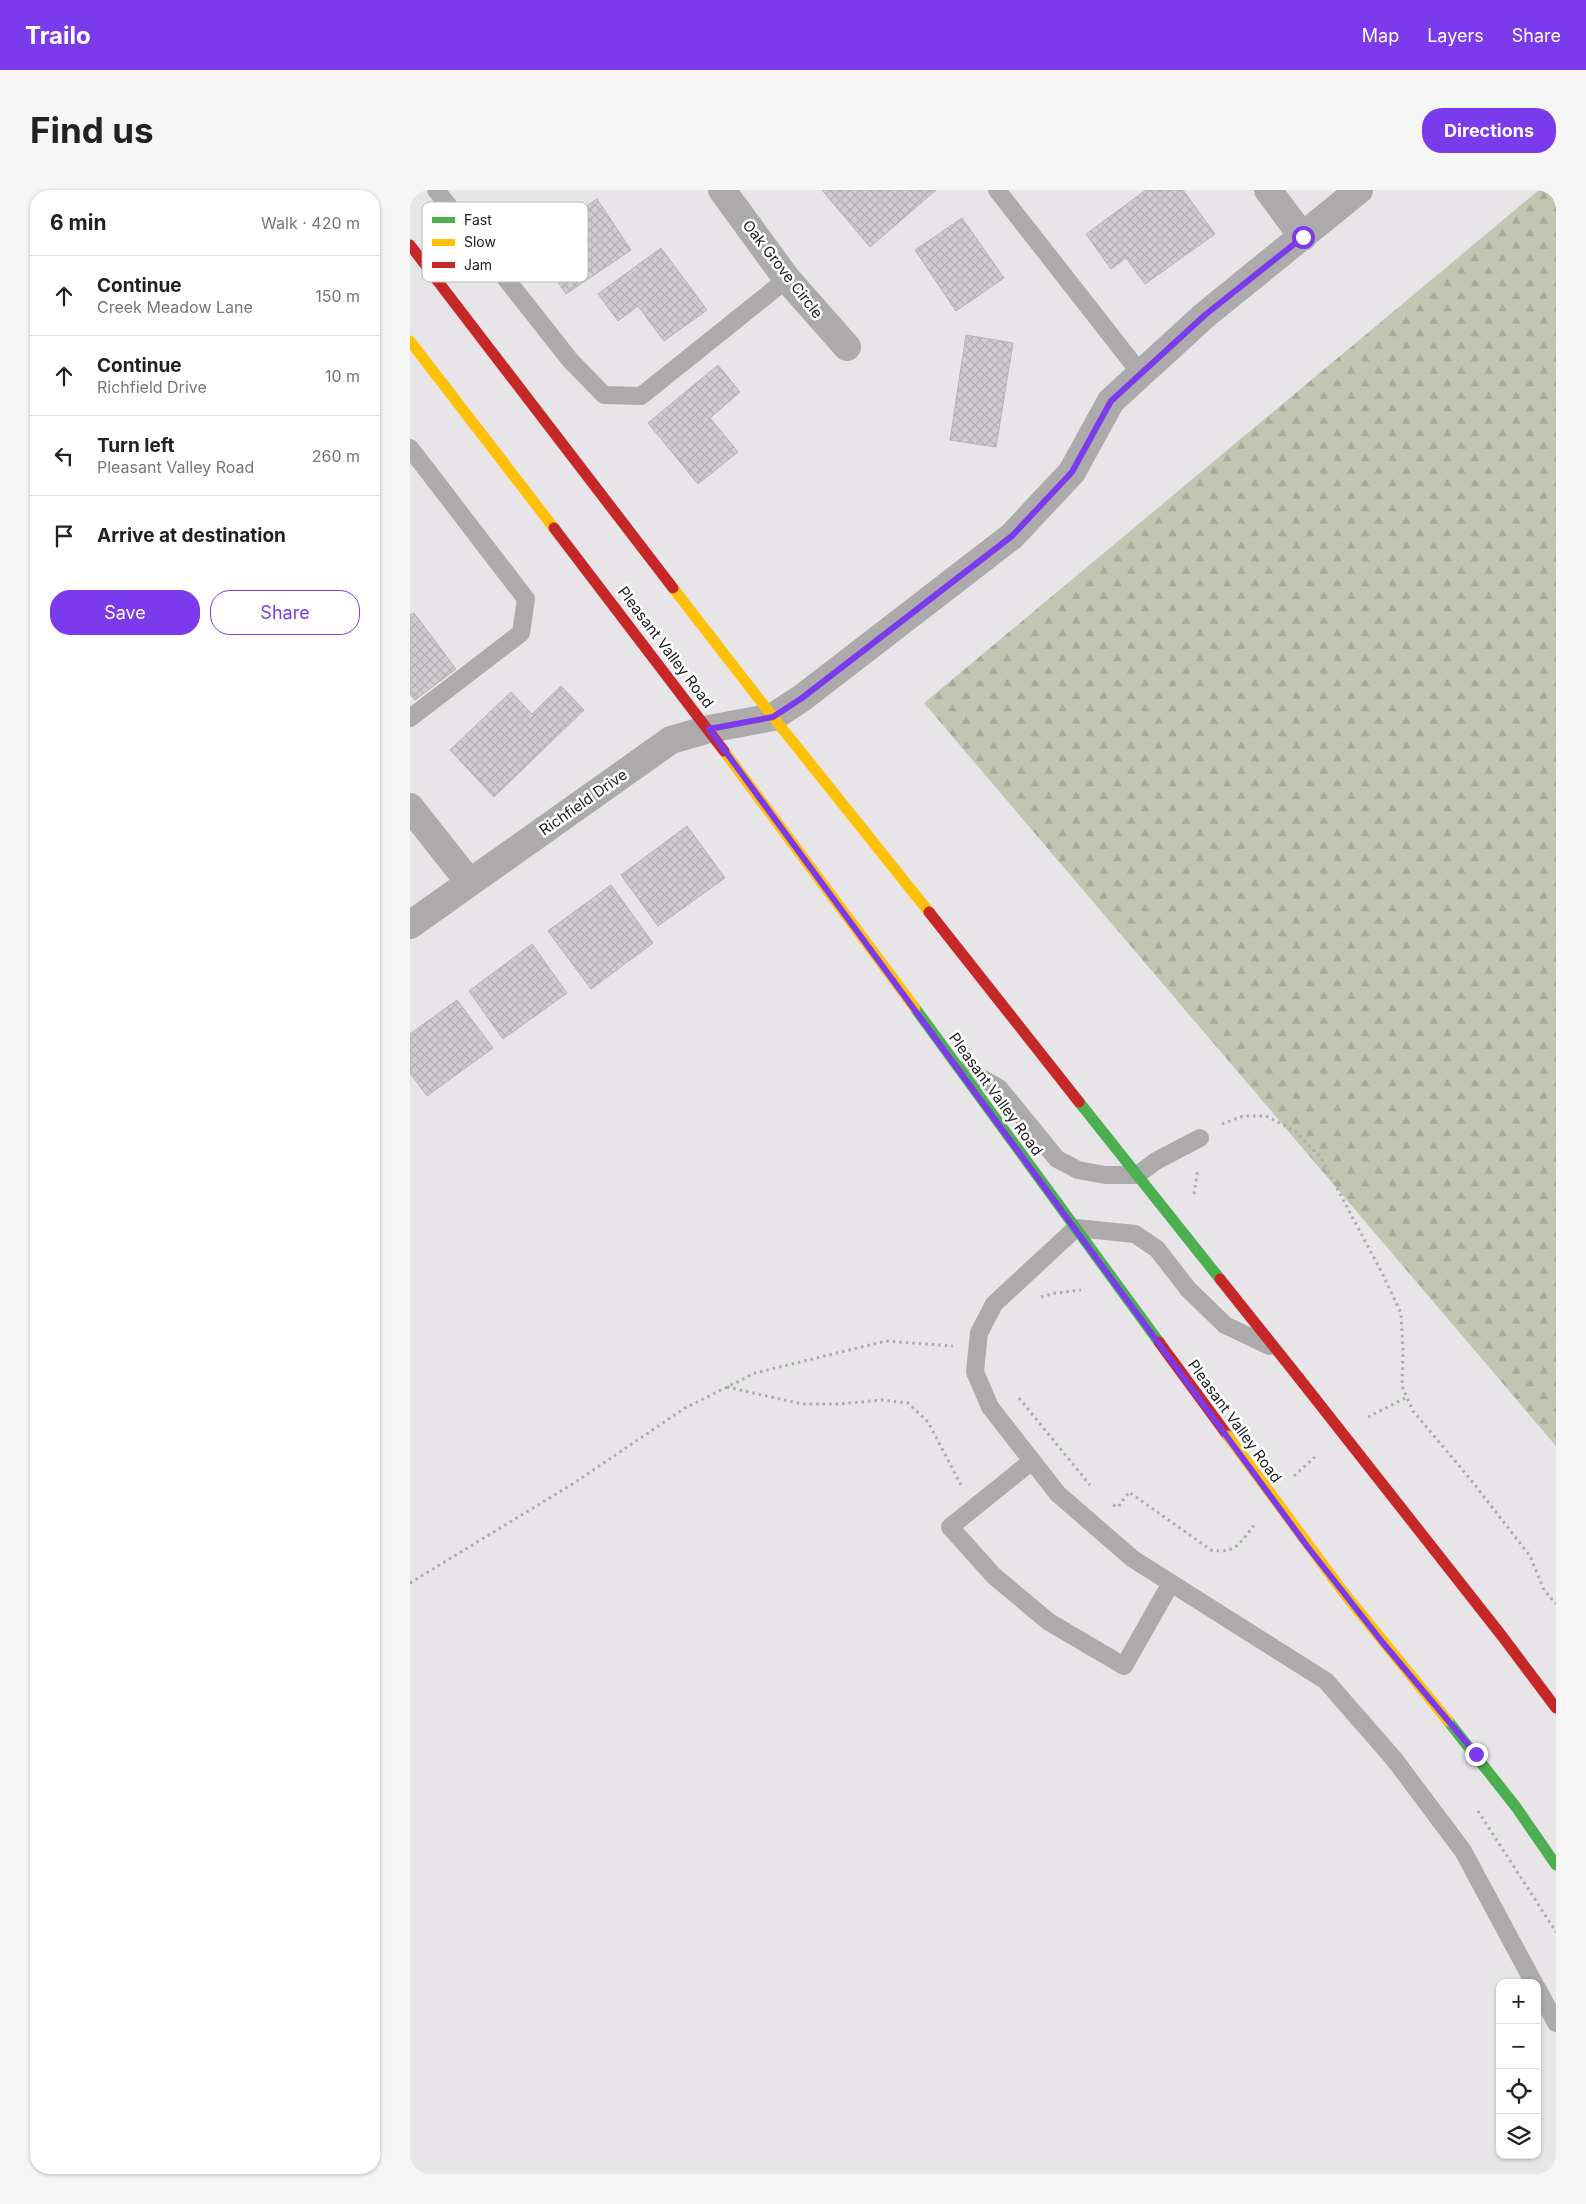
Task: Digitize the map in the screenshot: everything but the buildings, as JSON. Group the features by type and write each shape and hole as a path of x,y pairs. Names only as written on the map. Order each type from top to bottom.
{"main road":[{"path":"410,245 422,261"},
{"path":"438,282 773,717 1299,1378 1502,1636 1556,1708"},
{"name":"Pleasant Valley Road","path":"410,341 564,538 709,729 1342,1591 1476,1754 1538,1837 1556,1865"}],"street":[{"name":"Oak Grove Circle","path":"722,190 787,279 847,347"},
{"path":"1268,190 1303,237"},
{"path":"773,717 802,698 1012,536 1072,472 1111,401 1205,315 1359,190"},
{"name":"Richfield Drive","path":"410,925 671,740 709,729 773,717"},
{"path":"410,807 469,882"}],"lane":[{"path":"436,190 445,202"},
{"path":"997,190 1141,374"},
{"path":"509,282 570,360 604,395 641,396 787,279"},
{"path":"410,448 526,599 521,633 410,718"},
{"path":"954,1063 999,1088 1058,1159 1078,1170 1106,1175 1137,1175 1156,1161 1200,1138"},
{"path":"1276,1349 1225,1324 1188,1289 1157,1249 1135,1234 1076,1228 994,1304 979,1333 975,1372 990,1407 1058,1494 1102,1533 1133,1559 1326,1681 1394,1759 1463,1851 1532,1979"},
{"path":"1032,1461 950,1527 994,1576 1049,1622 1124,1666 1172,1583"},
{"path":"1541,1995 1556,2022"}],"path":[{"path":"1200,1138 1215,1126 1243,1116 1266,1116 1295,1131 1321,1158 1401,1313 1404,1350 1402,1386 1413,1411 1471,1480 1530,1556 1544,1590 1556,1604"},
{"path":"1034,1300 1055,1292 1081,1290"},
{"path":"410,1583 574,1483 684,1408 754,1373 886,1341 978,1348"},
{"path":"727,1387 802,1404 838,1404 882,1400 908,1403 928,1422 973,1508"},
{"path":"1017,1395 1090,1486"},
{"path":"1362,1421 1407,1396"},
{"path":"1288,1484 1309,1460 1324,1449"},
{"path":"1111,1504 1118,1507 1129,1492 1211,1550 1224,1552 1237,1547 1259,1519"}],"green space":[{"path":"1539,190 1556,190 1556,1446 924,703"}],"traffic: fast":[{"path":"915,1008 1159,1342"},
{"path":"1079,1102 1220,1279"},
{"path":"1448,1721 1516,1807 1556,1865"}],"traffic: slow":[{"path":"410,341 554,528"},
{"path":"673,588 773,717 929,912"},
{"path":"724,751 915,1008"},
{"path":"1228,1436 1344,1593 1448,1721"}],"traffic: jam":[{"path":"410,245 422,261"},
{"path":"438,282 673,588"},
{"path":"554,528 724,751"},
{"path":"929,912 1079,1102"},
{"path":"1220,1279 1299,1378"},
{"path":"1159,1342 1228,1436"},
{"path":"1299,1378 1502,1636 1556,1708"}],"route":[{"path":"1303,237 1205,315 1111,401 1072,472 1012,536 802,698 773,717 709,729 1307,1546 1383,1643 1476,1754"}]}
